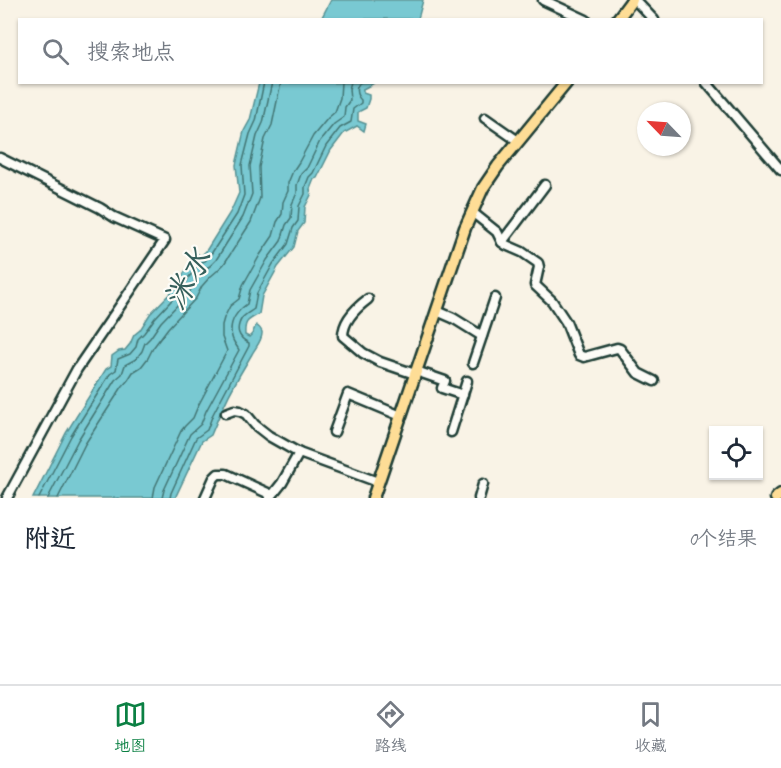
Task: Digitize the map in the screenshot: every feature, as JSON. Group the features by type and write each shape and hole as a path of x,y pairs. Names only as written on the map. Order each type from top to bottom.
{"main road":[{"path":"619,18 634,0"},
{"path":"373,498 465,228 483,188 498,166 565,84"},
{"path":"776,498 781,494"}],"street":[{"path":"543,0 582,18"},
{"path":"634,0 652,18"},
{"path":"708,84 781,170"},
{"path":"485,118 518,141"},
{"path":"0,158 100,208 114,218 165,240 77,369 7,498"},
{"path":"502,242 545,185"},
{"path":"472,212 497,232 502,242 538,263 535,285 552,301 566,322 581,357 617,348 638,373 654,381"},
{"path":"472,363 495,298"},
{"path":"368,299 356,309 343,331 343,336 363,353 380,362 444,381 442,388 463,395"},
{"path":"437,311 482,336"},
{"path":"451,432 467,381"},
{"path":"334,432 348,394 401,416"},
{"path":"226,413 234,410 240,411 268,436 299,453 378,482"},
{"path":"205,498 218,474 226,474 271,496 282,483 299,453"},
{"path":"479,498 483,484"}],"water":[{"path":"331,0 423,0 418,18 322,18"},
{"name":"洣水","path":"259,84 372,84 363,89 363,93 369,95 369,99 366,108 358,112 358,121 366,124 364,131 357,126 344,133 331,150 317,178 314,179 310,189 311,195 305,207 304,223 298,231 294,247 278,267 262,296 259,314 249,320 245,327 245,335 249,337 256,325 262,331 261,338 240,374 211,435 202,441 175,498 33,498 66,433 106,369 111,366 112,356 125,350 130,344 150,314 179,284 196,254 201,256 206,251 231,211 239,193 236,165 244,131 250,120"}]}
